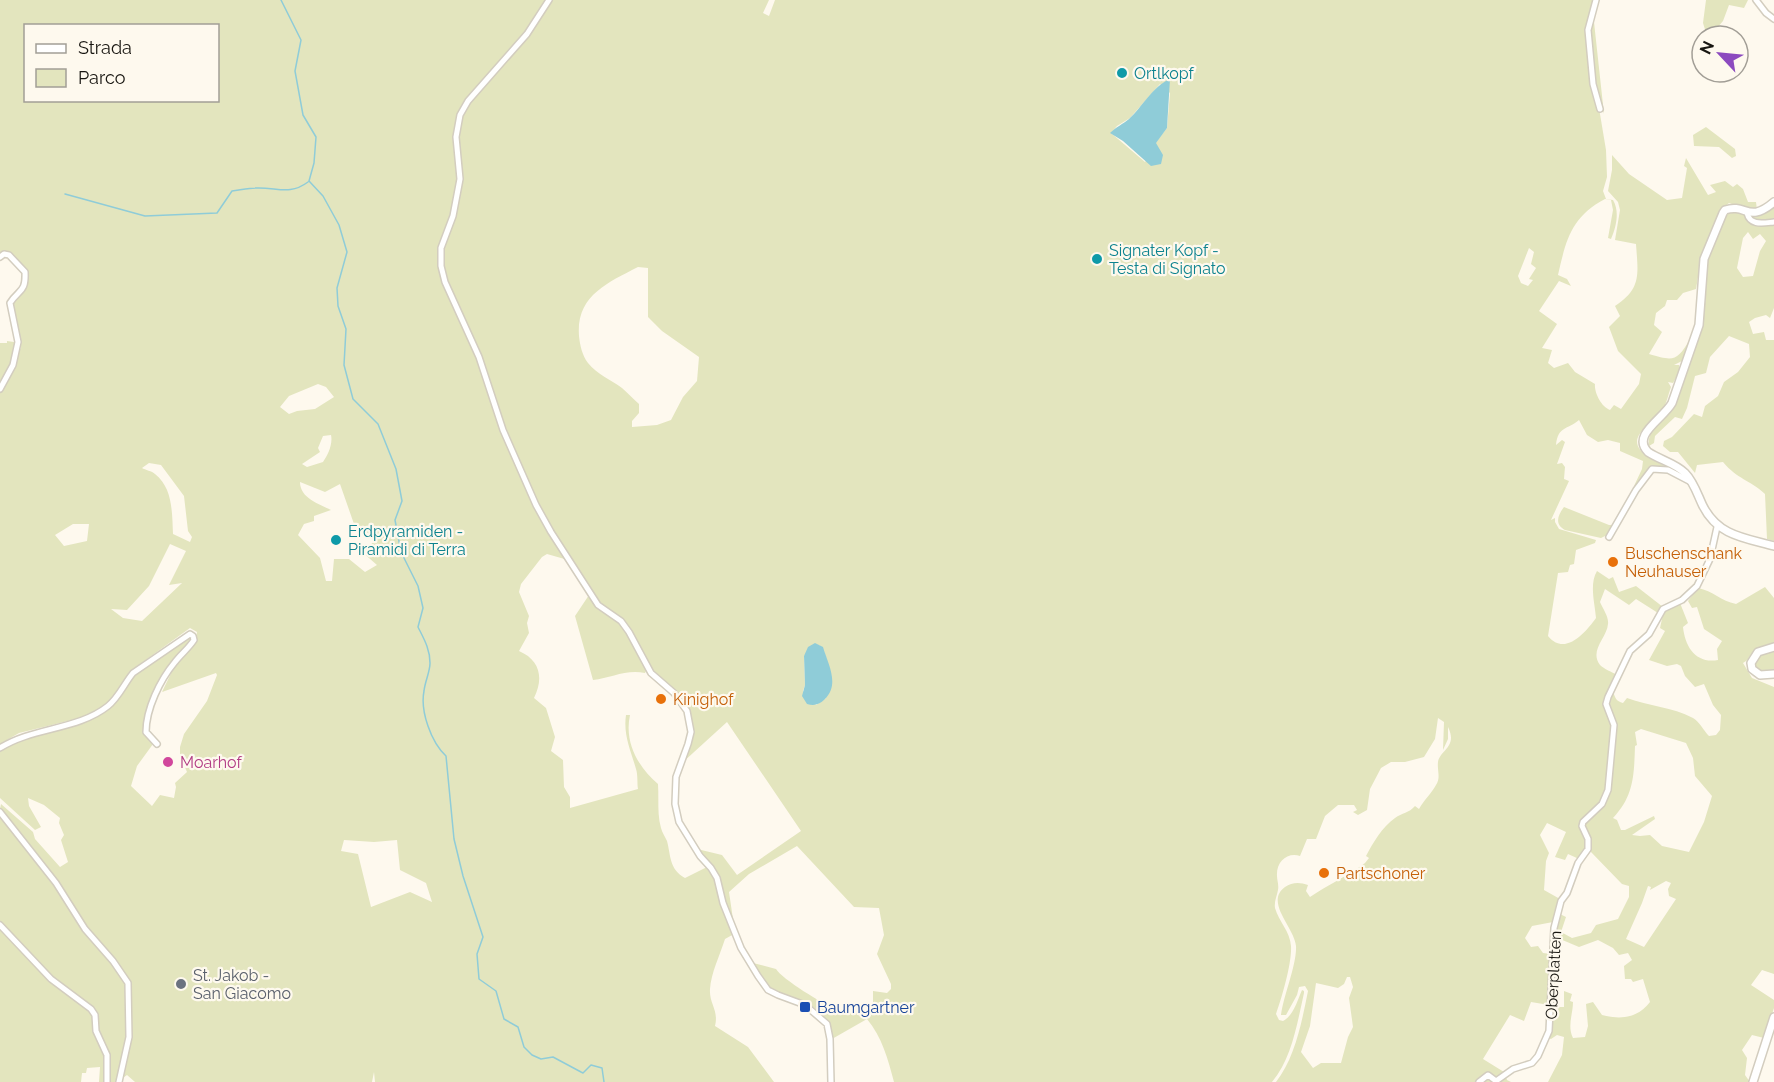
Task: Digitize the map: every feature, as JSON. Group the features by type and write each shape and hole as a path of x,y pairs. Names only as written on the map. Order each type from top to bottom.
{"main road":[{"path":"1774,202 1760,213 1747,213 1733,208 1723,213 1704,260 1701,305 1694,343 1668,411 1647,430 1643,437 1643,444 1648,453 1678,468 1691,482 1710,520 1717,527 1774,546"},
{"path":"1774,647 1758,652 1751,663 1752,669 1760,675 1774,674"},
{"path":"1753,1082 1774,1017"}],"street":[{"path":"549,0 527,34 468,100 460,115 456,137 460,179 453,216 441,248 442,274 449,295 479,357 503,430 536,505 551,532 598,605 621,621 651,674 674,693 687,711 691,732 675,777 675,804 680,822 699,856 717,878 723,903 741,948 768,990 805,1005 827,1024 830,1038 831,1082"},
{"path":"1596,0 1588,34 1593,84 1600,109"},
{"path":"1756,0 1774,20"},
{"path":"1747,213 1753,222 1774,222"},
{"path":"0,257 4,254 9,255 25,272 25,279 22,292 10,303 18,342 13,365 0,389"},
{"path":"1609,537 1636,490 1652,469 1668,470 1691,482"},
{"name":"Oberplatten","path":"1480,1080 1488,1075 1496,1081 1513,1069 1532,1063 1550,1031 1554,928 1561,901 1567,893 1578,863 1588,849 1583,822 1602,804 1608,790 1614,725 1606,704 1608,697 1630,651 1649,634 1663,609 1682,600 1697,586 1710,559 1717,527"},
{"path":"0,748 36,732 79,722 97,714 119,695 133,673 190,634 194,636 194,640 167,674 152,703 146,722 146,732 157,744"},
{"path":"0,812 56,884 85,929 113,961 128,983 129,1038 119,1082"},
{"path":"0,925 51,980 91,1009 95,1015 96,1031 107,1055 107,1082"}],"green space":[{"path":"0,0 547,0 526,33 467,100 459,115 455,137 459,179 452,216 440,247 440,267 448,295 461,316 478,358 502,431 536,506 568,560 547,554 542,557 521,584 519,592 529,616 527,623 529,633 519,651 532,659 538,670 539,683 534,698 546,708 555,737 551,751 563,760 564,787 570,797 570,808 638,789 637,771 626,729 626,715 630,715 629,735 634,753 644,770 658,784 660,823 673,866 685,878 707,867 715,881 721,904 734,934 725,939 711,983 710,994 716,1016 715,1026 748,1047 774,1082 375,1082 374,1072 372,1082 135,1082 127,1075 117,1082 109,1082 109,1055 98,1031 97,1016 94,1018 95,1032 106,1055 105,1082 99,1082 100,1067 87,1068 86,1073 82,1073 81,1082 0,1082 0,815 60,892 75,917 126,985 130,984 115,961 85,925 64,890 0,809 1,804 33,832 35,839 60,867 68,862 61,840 64,835 59,823 60,818 44,805 28,798 29,806 41,827 35,830 0,798 0,750 26,737 80,723 98,715 121,695 135,675 188,637 190,642 167,667 152,698 143,725 144,733 153,744 137,766 131,786 152,806 160,795 174,798 175,783 187,772 180,756 184,734 207,701 217,675 216,673 162,692 175,665 196,641 197,632 190,628 129,672 118,693 109,704 80,718 19,733 0,744 0,391 4,387 21,347 8,304 20,291 23,283 18,267 0,254","holes":["318,384 326,387 334,397 315,409 289,414 280,407 289,396","331,435 330,449 323,462 307,467 302,464 320,452 318,448 323,436","149,463 161,465 184,496 188,531 192,537 190,542 173,534 170,501 165,486 155,474 142,468","300,482 325,492 340,484 354,524 377,539 362,552 377,565 365,572 349,559 334,559 332,581 326,581 320,558 298,535 304,524 314,521 314,516 331,510 311,500 301,488","73,524 89,524 87,541 64,546 55,535","170,544 186,551 169,585 182,583 142,621 123,618 111,609 127,610 149,586","344,840 374,842 397,840 400,870 426,883 432,902 410,892 371,907 358,854 341,851"]},
{"path":"550,0 769,0 763,13 769,16 775,0 1594,0 1586,30 1606,150 1607,177 1603,191 1606,199 1613,200 1616,220 1611,239 1608,238 1613,210 1611,200 1605,199 1584,214 1567,240 1558,275 1567,279 1571,286 1559,281 1539,311 1557,324 1542,348 1552,350 1548,363 1554,368 1568,363 1575,372 1595,384 1599,399 1610,410 1614,405 1621,409 1639,384 1641,374 1618,351 1609,327 1620,316 1615,306 1630,293 1637,272 1636,244 1615,240 1620,210 1618,202 1608,191 1612,155 1629,174 1667,200 1682,198 1687,168 1684,166 1686,158 1708,195 1716,192 1710,185 1725,181 1733,187 1737,184 1743,189 1748,202 1756,202 1757,210 1729,203 1722,209 1701,259 1696,289 1683,293 1677,300 1667,300 1665,306 1656,313 1654,325 1662,332 1649,354 1674,358 1690,339 1684,360 1674,365 1679,365 1680,371 1673,383 1668,382 1671,387 1664,408 1640,434 1637,444 1648,457 1685,478 1669,469 1659,467 1649,471 1638,485 1634,486 1643,461 1620,451 1620,443 1608,440 1598,442 1587,435 1579,420 1561,431 1557,439 1556,445 1562,440 1565,442 1557,464 1562,463 1565,467 1564,479 1569,481 1551,520 1555,518 1559,529 1596,540 1595,543 1576,550 1574,564 1570,565 1568,572 1558,573 1548,636 1555,642 1568,643 1575,640 1592,624 1596,618 1593,582 1597,571 1609,579 1613,577 1619,592 1636,586 1663,607 1658,613 1636,599 1629,605 1605,589 1600,602 1608,624 1597,649 1597,660 1600,665 1617,675 1605,704 1612,719 1608,781 1603,799 1582,822 1587,845 1579,859 1568,854 1565,860 1555,857 1566,832 1547,823 1540,835 1549,853 1546,861 1544,890 1560,899 1553,922 1532,926 1525,938 1531,947 1538,946 1543,953 1551,954 1549,1005 1531,1002 1524,1021 1510,1015 1483,1059 1504,1072 1507,1080 1511,1082 1276,1082 1293,1051 1308,991 1305,986 1299,987 1286,1015 1281,1015 1296,946 1279,908 1279,893 1290,884 1302,883 1308,885 1306,891 1310,897 1352,872 1369,858 1366,856 1390,822 1415,806 1419,809 1437,782 1439,758 1450,744 1451,734 1448,727 1448,739 1443,750 1444,722 1438,718 1435,739 1424,757 1405,762 1391,762 1381,768 1370,789 1367,810 1358,815 1353,812 1357,810 1354,805 1338,805 1325,816 1316,839 1307,839 1300,856 1291,855 1283,859 1278,866 1275,908 1289,936 1291,946 1288,971 1276,1014 1279,1020 1283,1021 1290,1015 1302,990 1304,993 1289,1051 1279,1073 1272,1082 894,1082 881,1041 867,1019 832,1039 825,1020 817,1010 800,1000 776,992 767,985 753,963 776,969 804,991 835,1008 854,1011 873,1009 873,991 887,993 891,989 891,984 877,954 884,935 879,908 854,907 797,846 749,874 729,892 734,926 724,901 718,876 697,849 722,855 737,875 801,831 727,722 682,763 689,747 689,712 682,700 653,673 633,634 599,604 537,505 504,430 479,357 445,282 441,248 454,216 461,179 457,137 461,116 469,101","holes":["1160,84 1170,93 1167,128 1155,143 1157,148 1145,162 1111,133 1130,118","1529,248 1534,252 1531,264 1536,268 1529,279 1533,280 1528,286 1521,283 1518,276","638,267 648,268 648,317 662,331 699,357 697,381 683,397 671,420 657,425 632,427 632,421 639,413 639,404 622,388 600,374 584,357 580,343 579,322 588,301 605,285","819,645 826,656 827,663 826,698 816,705 803,691 805,685 804,656","1347,977 1350,977 1353,987 1349,998 1353,1027 1341,1063 1321,1063 1313,1068 1301,1052 1310,1026 1316,983 1338,988 1344,984"]},
{"path":"1706,0 1748,0 1744,8 1729,5 1720,24 1703,23"},
{"path":"1594,22 1604,114 1595,85 1590,27"},
{"path":"1706,127 1735,149 1736,156 1732,158 1719,147 1694,146 1693,135"},
{"path":"1774,206 1774,308 1770,318 1766,315 1749,322 1753,334 1764,332 1766,340 1774,340 1774,541 1767,539 1765,494 1733,472 1723,462 1697,465 1695,473 1678,452 1670,452 1663,446 1664,441 1672,437 1694,414 1702,417 1705,406 1718,396 1724,382 1738,372 1750,357 1749,344 1729,336 1710,357 1706,373 1695,376 1682,419 1675,417 1655,436 1654,443 1649,446 1649,439 1654,428 1676,401 1701,328 1706,297 1707,261 1726,214 1737,212 1759,215","holes":["1748,232 1753,239 1760,234 1766,241 1760,251 1753,276 1743,277 1737,268 1743,238"]},
{"path":"7,341 14,342 15,347 9,369 0,383 0,343 7,343"},
{"path":"1564,507 1613,525 1607,535 1601,538 1565,530 1558,522"},
{"path":"1765,587 1774,598 1774,644 1755,650 1743,663 1752,678 1774,687 1774,974 1762,970 1751,985 1774,1000 1774,1008 1764,1038 1752,1035 1742,1050 1747,1058 1745,1075 1750,1082 1548,1082 1562,1055 1564,1037 1557,1035 1551,1039 1548,1038 1552,1024 1552,986 1554,1007 1564,1007 1564,991 1572,994 1570,1024 1573,1038 1585,1037 1588,1026 1586,1004 1593,1002 1602,1015 1622,1017 1635,1014 1650,1002 1643,979 1633,982 1631,979 1625,979 1624,966 1632,960 1628,953 1619,955 1613,948 1598,940 1579,947 1560,939 1557,947 1555,939 1560,914 1566,917 1561,932 1572,938 1591,933 1596,925 1618,919 1629,897 1629,886 1622,884 1590,851 1592,846 1584,828 1585,822 1607,798 1615,720 1608,705 1613,691 1616,699 1623,703 1627,698 1685,714 1695,719 1709,736 1716,735 1720,730 1721,715 1713,705 1704,684 1695,687 1685,676 1681,666 1677,664 1667,666 1649,660 1665,631 1660,628 1664,610 1680,603 1688,623 1683,627 1689,647 1698,657 1710,661 1718,660 1717,649 1722,641 1704,629 1697,607 1692,608 1688,601 1698,588 1736,604","holes":["1641,729 1686,743 1693,758 1695,776 1712,796 1704,822 1689,852 1662,846 1650,835 1632,835 1655,819 1654,816 1625,830 1621,830 1617,820 1613,818 1629,793 1633,776 1635,746 1637,745 1635,732","1666,881 1671,883 1668,889 1669,896 1676,899 1644,947 1626,939 1648,886 1651,887 1650,890"]},
{"path":"589,595 628,632 647,669 645,673 625,673 593,680 575,616"},
{"path":"1774,649 1774,671 1757,670 1755,662 1760,655"}],"water":[{"path":"1170,79 1167,128 1156,143 1163,155 1161,164 1151,166 1123,141 1110,133 1129,119 1153,92"},
{"path":"815,643 823,647 830,667 832,687 825,699 819,704 812,705 807,704 802,696 805,685 804,656 808,647"}],"waterway":[{"path":"281,0 301,40 295,71 303,115 316,137 314,163 309,181 323,196 339,225 347,252 337,288 338,306 346,329 344,365 353,399 378,424 396,469 402,501 395,520 401,552 418,586 423,608 418,627 430,658 423,699 425,717 431,735 446,756 454,839 463,876 483,937 477,954 479,979 496,991 504,1019 518,1027 524,1047 532,1055 541,1059 553,1057 583,1073 591,1065 602,1068 604,1082"},
{"path":"65,194 145,216 217,213 232,191 256,188 289,190 308,182"}],"place":[{"name":"Ortlkopf","path":"1122,73"},
{"name":"Signater Kopf - Testa di Signato","path":"1097,259"},
{"name":"Erdpyramiden - Piramidi di Terra","path":"336,540"},
{"name":"Buschenschank Neuhauser","path":"1613,562"},
{"name":"Kinighof","path":"661,699"},
{"name":"Moarhof","path":"168,762"},
{"name":"Partschoner","path":"1324,873"},
{"name":"St. Jakob - San Giacomo","path":"181,984"},
{"name":"Baumgartner","path":"805,1007"}]}
